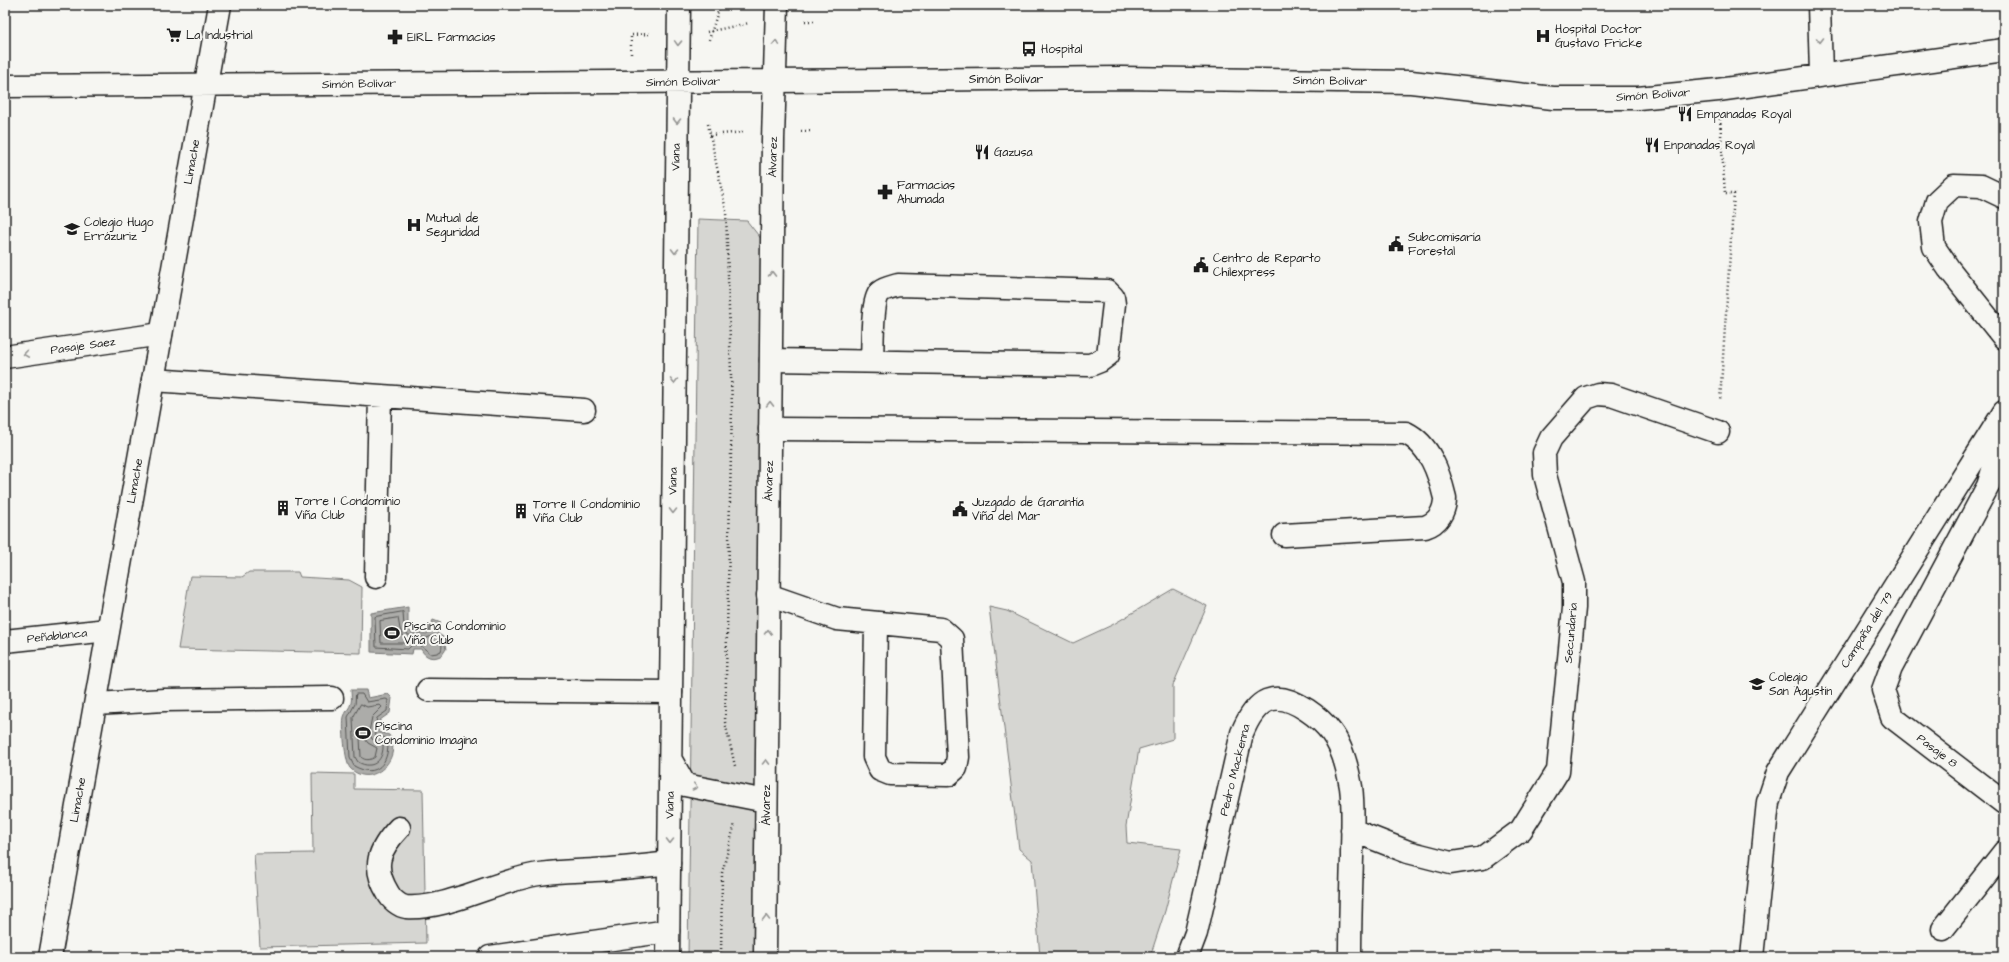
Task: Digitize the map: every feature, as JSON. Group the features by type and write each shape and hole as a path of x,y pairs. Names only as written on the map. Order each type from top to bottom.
{"street":[{"name":"Limache","path":"50,957 220,5"},
{"name":"Viana","path":"668,957 679,5"},
{"name":"Álvarez","path":"765,957 774,81 777,5"},
{"path":"1819,5 1821,74"},
{"name":"Simón Bolívar","path":"5,86 1121,78 1411,82 1554,98 1638,98 1718,90 1821,74 2004,50"},
{"path":"2004,197 1981,186 1954,185 1936,201 1931,222 1934,247 1949,269 2004,338"},
{"path":"771,360 1090,365 1100,361 1108,355 1114,304 1113,297 1108,291 898,285 885,289 879,293 875,303 872,361"},
{"name":"Pasaje Saez","path":"5,357 161,334"},
{"path":"153,380 584,410"},
{"name":"Secundaria","path":"1352,830 1408,852 1451,863 1483,858 1521,830 1558,771 1574,608 1574,582 1545,475 1544,453 1551,438 1586,398 1598,394 1611,395 1718,432"},
{"path":"376,577 380,396"},
{"name":"Campaña del 79","path":"1752,957 1768,802 1778,772 2004,412"},
{"path":"770,429 1406,433 1415,438 1432,459 1445,498 1445,505 1439,519 1432,525 1425,527 1284,535"},
{"name":"Pasaje 8","path":"2004,436 1988,486 1892,668 1883,690 1892,717 2004,802"},
{"path":"768,595 837,619 876,624 941,629 952,639 958,757 956,768 948,775 890,774 880,770 874,757 876,624"},
{"name":"Peñablanca","path":"5,641 108,630"},
{"path":"428,690 671,692"},
{"path":"96,704 164,700 332,698"},
{"name":"Pedro Mackenna","path":"1187,957 1196,933 1242,733 1248,719 1257,708 1269,699 1279,698 1291,701 1315,716 1332,733 1341,753 1351,786 1352,830 1350,957"},
{"path":"671,760 685,785 742,798 766,800"},
{"path":"399,828 388,839 379,861 379,879 391,899 405,907 424,906 451,900 539,874 670,863"},
{"path":"1943,928 2004,852"},
{"path":"490,957 668,931"}],"path":[{"path":"720,5 707,44 708,121 726,212 732,401 725,722 742,798 722,873 721,957"},
{"path":"1718,90 1724,194 1734,194 1718,432"}],"shaded area":[{"path":"698,219 747,221 762,240 754,957 688,957"},
{"path":"249,572 298,572 300,577 349,580 362,587 361,653 178,649 190,576 242,577"},
{"path":"1173,589 1207,606 1173,685 1173,739 1139,749 1126,826 1127,843 1181,849 1165,911 1150,957 1040,957 1032,860 1019,849 989,607 1007,611 1073,643 1112,625"},
{"path":"312,773 354,774 354,789 423,790 426,943 260,947 254,854 313,853"}],"water":[{"name":"Piscina Condominio Viña Club","path":"408,607 408,626 411,633 427,634 433,620 441,623 437,633 443,637 446,649 439,657 433,658 427,656 421,649 413,649 412,654 371,652 371,613"},
{"name":"Piscina Condominio Imagina","path":"351,690 366,690 368,698 388,694 392,698 390,713 380,720 378,732 389,735 392,744 392,753 389,761 376,773 367,775 358,774 350,768 348,764 344,744 343,722 351,703"}],"place":[{"name":"La Industrial","path":"174,35"},
{"name":"Hospital Doctor Gustavo Fricke","path":"1543,36"},
{"name":"EIRL Farmacias","path":"395,37"},
{"name":"Hospital","path":"1029,49"},
{"name":"Empanadas Royal","path":"1685,114"},
{"name":"Enpanadas Royal","path":"1652,145"},
{"name":"Gazusa","path":"982,152"},
{"name":"Farmacias Ahumada","path":"885,192"},
{"name":"Mutual de Seguridad","path":"414,225"},
{"name":"Colegio Hugo Errázuriz","path":"72,229"},
{"name":"Subcomisaría Forestal","path":"1396,244"},
{"name":"Centro de Reparto Chilexpress","path":"1201,265"},
{"name":"Torre I Condominio Viña Club","path":"283,508"},
{"name":"Juzgado de Garantía Viña del Mar","path":"960,509"},
{"name":"Torre II Condominio Viña Club","path":"521,511"},
{"name":"Piscina Condominio Viña Club","path":"392,633"},
{"name":"Colegio San Agustín","path":"1757,684"},
{"name":"Piscina Condominio Imagina","path":"363,733"}]}
